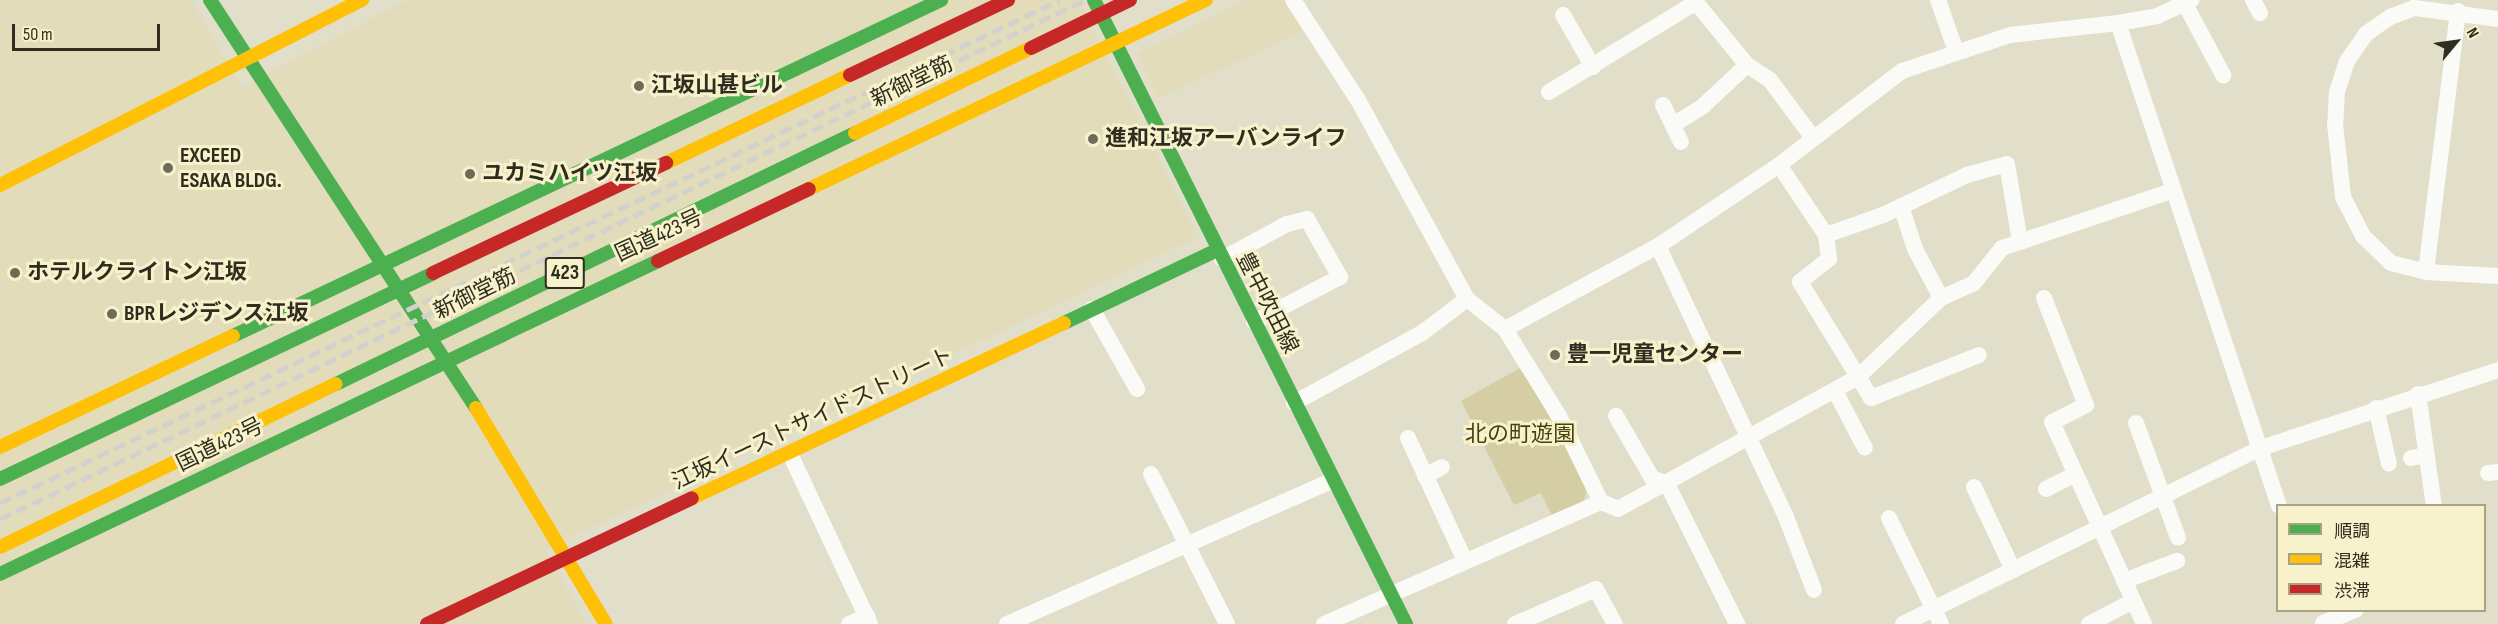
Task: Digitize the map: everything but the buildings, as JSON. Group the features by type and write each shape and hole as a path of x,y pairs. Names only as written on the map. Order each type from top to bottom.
{"main road":[{"path":"210,0 245,59 370,251 385,267 447,360 568,556 606,624"},
{"path":"0,186 362,0"},
{"path":"0,447 385,267 941,0"},
{"name":"新御堂筋","path":"0,479 1008,0"},
{"name":"豊中吹田線","path":"1094,0 1406,624"},
{"name":"新御堂筋","path":"0,547 1130,0"},
{"name":"国道423号","path":"0,573 1116,45 1206,0"},
{"name":"江坂イーストサイドストリート","path":"427,624 1092,309 1219,254"}],"street":[{"path":"1293,0 1358,100 1467,299 1505,329 1559,416 1601,502 1618,509 1858,377 1941,298 1973,284 2002,248 2171,191"},
{"path":"1938,0 1956,51"},
{"path":"1549,92 1593,67 1694,2 1747,65 1770,80 1813,138"},
{"path":"1505,329 1658,246 1779,165 1902,71 1956,51 2010,35 2118,23 2157,16 2188,2 2223,75"},
{"path":"2498,20 2458,11 2414,8 2390,17 2366,34 2347,61 2337,91 2335,124 2343,197 2363,236 2391,263 2426,272 2498,276"},
{"path":"2426,272 2458,11"},
{"path":"1563,15 1593,67"},
{"path":"2118,23 2171,191 2278,504"},
{"path":"1673,125 1703,106 1747,65"},
{"path":"1663,105 1682,142"},
{"path":"1826,235 1902,206 1967,176 2007,164 2020,242"},
{"path":"1779,165 1826,235 1829,258 1800,282 1871,398 1979,355"},
{"path":"1902,206 1915,249 1941,298"},
{"path":"1219,254 1287,224 1307,219 1340,277 1254,322"},
{"path":"1658,246 1749,438 1814,590"},
{"path":"2044,298 2086,405 2052,422 2144,624"},
{"path":"1294,403 1422,333 1467,299"},
{"path":"1092,309 1137,389"},
{"path":"93,426 99,418 178,381 206,351"},
{"path":"1903,624 1938,616 2013,570 2258,449 2418,394 2498,370"},
{"path":"1835,391 1865,448"},
{"path":"2418,394 2419,457 2433,504"},
{"path":"2376,408 2389,464"},
{"path":"1616,416 1652,478 1667,484 1737,624"},
{"path":"2136,423 2178,538"},
{"path":"1408,438 1465,561"},
{"path":"790,454 868,620 849,624"},
{"path":"1425,476 1442,467"},
{"path":"1151,474 1227,624"},
{"path":"2046,489 2075,474"},
{"path":"1007,624 1333,480"},
{"path":"1974,487 2013,570"},
{"path":"1324,624 1601,502"},
{"path":"1889,518 1938,616"},
{"path":"2124,581 2176,561"},
{"path":"1515,624 1596,589 1615,624"},
{"path":"2089,624 2133,601"},
{"path":"2322,619 2348,612"}],"shaded area":[{"path":"7,0 191,0 241,87 408,0 1079,0 1195,231 1189,241 545,550 586,624 0,624 0,3"},
{"path":"1247,0 1284,0 1305,30 1158,98 1137,53"}],"green space":[{"name":"北の町遊園","path":"1522,367 1587,486 1584,501 1552,516 1541,493 1514,505 1461,401"}],"railway":[{"path":"0,503 1060,0"},
{"path":"0,519 1085,0"}],"traffic: fast":[{"path":"210,0 476,408"},
{"path":"233,336 941,0"},
{"path":"1094,0 1406,624"},
{"path":"336,384 855,133"},
{"path":"1064,323 1217,250"},
{"path":"0,574 658,261"},
{"path":"0,479 433,273"}],"traffic: slow":[{"path":"0,185 362,0"},
{"path":"809,189 1206,0"},
{"path":"855,133 1031,48"},
{"path":"666,163 850,75"},
{"path":"692,498 1064,323"},
{"path":"0,447 233,336"},
{"path":"0,547 336,384"},
{"path":"476,408 606,624"}],"traffic: jam":[{"path":"850,75 1008,0"},
{"path":"1031,48 1130,0"},
{"path":"433,273 666,163"},
{"path":"658,261 809,189"},
{"path":"427,624 692,498"}],"place":[{"name":"江坂山甚ビル","path":"639,86"},
{"name":"進和江坂アーバンライフ","path":"1093,139"},
{"name":"EXCEED ESAKA BLDG.","path":"168,168"},
{"name":"ユカミハイツ江坂","path":"470,174"},
{"name":"ホテルクライトン江坂","path":"15,273"},
{"name":"BPRレジデンス江坂","path":"112,314"},
{"name":"豊一児童センター","path":"1555,355"}]}
